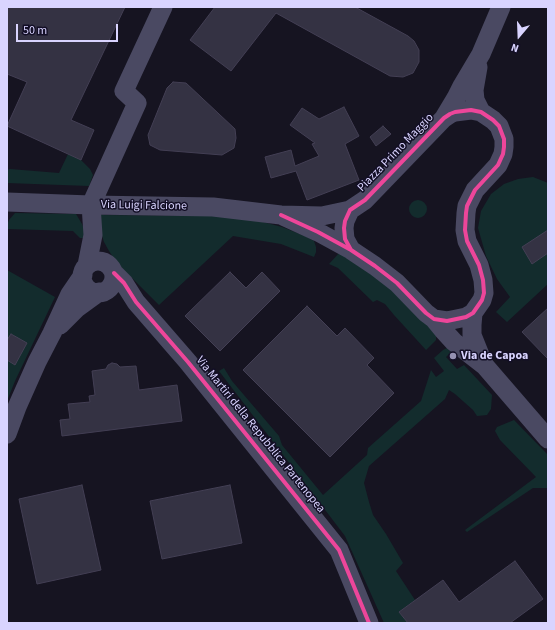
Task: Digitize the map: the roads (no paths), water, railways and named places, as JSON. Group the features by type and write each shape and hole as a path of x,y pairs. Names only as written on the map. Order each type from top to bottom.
{"street":[{"path":"102,292 94,292 89,289 83,280 93,235 91,205 137,103 124,91 164,7"},
{"path":"444,118 481,54 501,7"},
{"path":"481,54 474,90 475,100 481,112 499,126 504,139 503,154 498,165 475,190 467,206 466,213 465,230 467,241 479,265 483,280 484,293 482,300 474,313 472,335 485,366"},
{"name":"Piazza Primo Maggio","path":"350,210 364,200 444,118 455,112 471,110 481,112"},
{"name":"Via Luigi Falcione","path":"7,202 91,205 213,206 281,215 322,216 350,210"},
{"path":"350,210 345,221 344,228 345,239 351,250 375,266 396,283 434,319 454,342 485,366 548,439"},
{"name":"Via Luigi Falcione","path":"281,215 318,232 351,250"},
{"name":"Via Martiri della Repubblica Partenopea","path":"93,235 111,268 124,283 136,302 188,362 339,550 369,623"},
{"path":"7,434 36,362 52,333 70,294 85,270 92,262 103,261 111,268 114,278 113,284 77,308 52,333"},
{"name":"Via Martiri della Repubblica Partenopea","path":"102,292 118,294 136,302"},
{"path":"434,319 447,321 457,320 474,313"}],"place":[{"name":"Via de Capoa","path":"453,356"}]}
